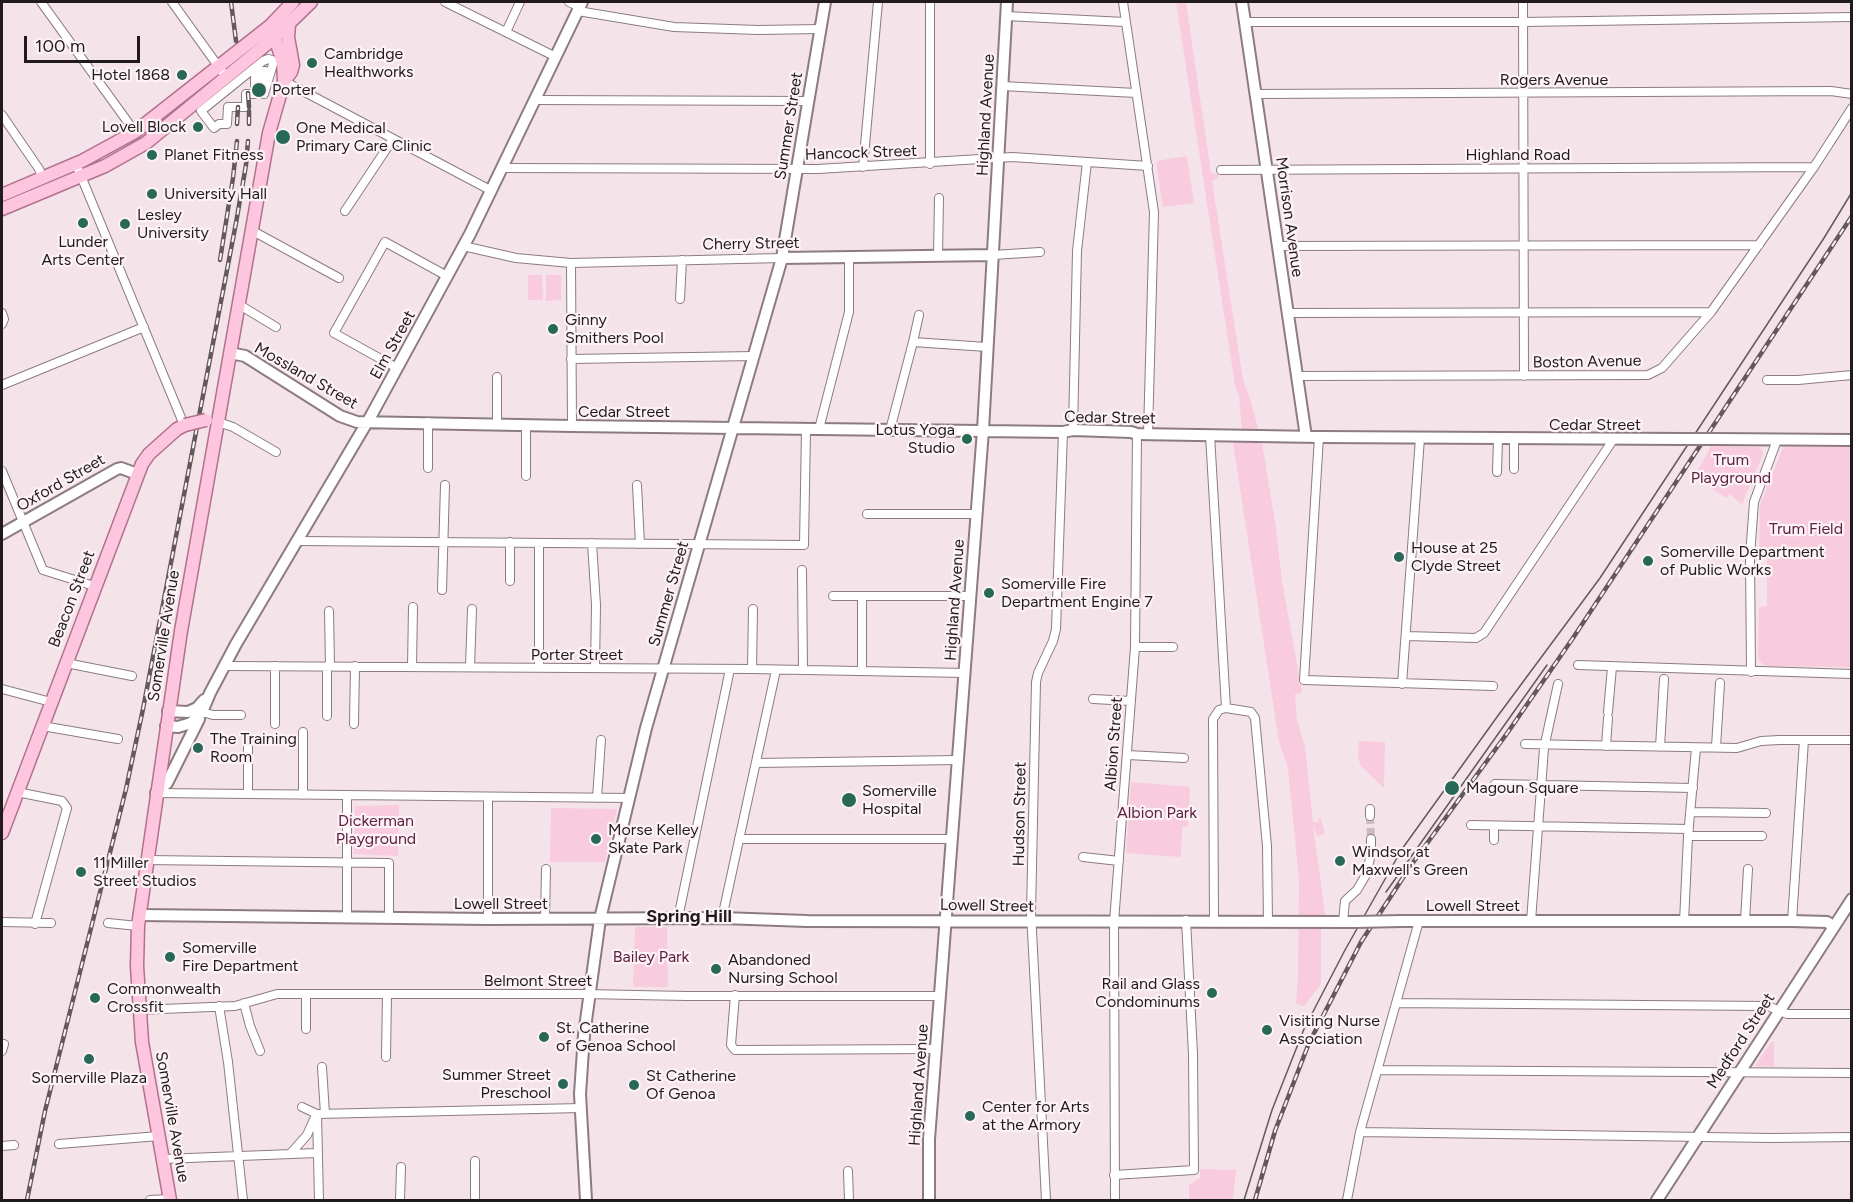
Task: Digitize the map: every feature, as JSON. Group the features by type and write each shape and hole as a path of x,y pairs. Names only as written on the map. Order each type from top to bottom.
{"main road":[{"path":"2,195 42,179 116,161 146,143 223,72 293,2"},
{"path":"2,209 79,170 274,38 311,2"},
{"name":"Somerville Avenue","path":"170,1200 141,1042 138,1010 139,921 212,421 230,353 270,129 284,81 283,60 274,38 273,28 277,19"},
{"name":"Somerville Avenue","path":"284,81 293,65 288,38 289,25"},
{"name":"Beacon Street","path":"2,833 137,474 146,457 177,429 185,425 212,421"}],"street":[{"path":"40,2 135,132"},
{"path":"172,2 223,72"},
{"path":"445,2 459,5 556,57"},
{"path":"506,32 520,2"},
{"path":"569,2 580,7 674,27 758,30 820,29"},
{"name":"Summer Street","path":"586,1200 580,1108 583,1047 600,919 646,728 782,258 825,2"},
{"path":"863,167 878,2"},
{"path":"930,2 930,164"},
{"name":"Highland Avenue","path":"929,1200 929,1139 983,430 1007,2"},
{"path":"1122,2 1154,212 1148,434"},
{"name":"Morrison Avenue","path":"1242,2 1306,437"},
{"path":"1523,2 1524,376"},
{"name":"Elm Street","path":"156,793 167,783 210,693 367,422 447,276 492,191 580,7"},
{"path":"1006,16 1125,22"},
{"path":"1245,22 1523,22 1851,17"},
{"path":"268,59 272,60 273,64 264,94 261,94 261,81 265,81 265,71 261,71 255,77 255,94 246,94 246,107 228,107 227,124 219,124 214,128 201,111 263,60 268,59"},
{"path":"284,81 492,191"},
{"path":"1002,86 1136,93"},
{"name":"Rogers Avenue","path":"1256,94 1831,91 1851,94"},
{"path":"536,100 808,102"},
{"name":"Boston Avenue","path":"1297,376 1648,375 1662,368 1711,312 1814,167 1851,108"},
{"path":"2,115 39,169 42,179"},
{"path":"345,211 393,139"},
{"name":"Hancock Street","path":"503,168 797,169 930,164 998,158 1148,166"},
{"name":"Hudson Street","path":"1046,1200 1031,921 1036,682 1056,629 1077,251 1087,162"},
{"name":"Highland Road","path":"1221,170 1814,167"},
{"path":"79,170 185,425"},
{"path":"938,256 939,198"},
{"path":"252,230 339,278"},
{"path":"397,368 334,333 385,242 447,276"},
{"path":"1278,246 1759,245"},
{"name":"Cherry Street","path":"463,246 516,258 571,263 993,255 1040,252"},
{"path":"819,429 849,312 849,258"},
{"path":"680,299 682,260"},
{"path":"571,263 572,426"},
{"path":"238,304 276,327"},
{"path":"1287,313 1711,312"},
{"path":"2,313 4,319 2,324"},
{"path":"890,430 919,315"},
{"path":"2,385 144,327"},
{"path":"913,342 987,347"},
{"name":"Mossland Street","path":"230,353 245,356 343,418 353,422 367,422"},
{"path":"571,358 753,356"},
{"path":"1767,380 1798,380 1851,375"},
{"path":"497,377 497,425"},
{"path":"212,421 233,427 276,452"},
{"name":"Cedar Street","path":"367,422 526,426 1068,431 1514,440 1851,440"},
{"path":"428,422 428,468"},
{"path":"526,426 526,476"},
{"path":"298,541 804,545 806,429"},
{"name":"Albion Street","path":"1115,1200 1114,922 1135,647 1137,434"},
{"path":"1210,435 1226,708"},
{"path":"1319,437 1304,680 1493,686"},
{"path":"1402,684 1420,438"},
{"path":"1497,472 1498,439"},
{"path":"1514,440 1514,469"},
{"path":"1407,636 1476,638 1484,633 1613,440"},
{"path":"1752,672 1750,556 1754,502 1777,440"},
{"name":"Oxford Street","path":"2,534 117,469 121,468 137,474"},
{"path":"2,471 43,570 94,586"},
{"path":"442,590 445,484"},
{"path":"637,485 640,544"},
{"path":"867,514 976,514"},
{"path":"510,542 510,581"},
{"path":"539,543 539,668"},
{"path":"592,543 596,605 595,668"},
{"path":"802,570 803,670"},
{"path":"833,596 970,596"},
{"path":"862,596 862,671"},
{"path":"412,667 413,607"},
{"path":"470,667 472,609"},
{"path":"752,669 753,609"},
{"path":"327,716 329,611"},
{"path":"1135,647 1173,646"},
{"path":"66,663 132,676"},
{"path":"1578,665 1612,668 1851,674"},
{"name":"Porter Street","path":"225,666 752,669 965,673"},
{"path":"275,666 275,724"},
{"path":"354,724 356,666"},
{"path":"1606,746 1612,668"},
{"path":"678,918 730,669"},
{"path":"722,918 776,670"},
{"path":"1660,747 1664,679"},
{"path":"1716,747 1720,683"},
{"path":"1531,921 1545,745 1558,684"},
{"path":"2,689 51,702"},
{"name":"Elm Street","path":"168,711 184,713 191,711 199,706 210,693"},
{"path":"1093,699 1131,701"},
{"path":"1214,922 1214,719 1219,710 1226,708 1251,712 1255,718 1267,846 1268,922"},
{"path":"166,726 188,725 202,712 210,715 241,715"},
{"path":"42,726 118,740"},
{"path":"303,732 303,795"},
{"path":"597,798 601,740"},
{"path":"1792,921 1804,740"},
{"path":"1525,744 1737,748 1761,741 1851,740"},
{"path":"248,746 248,794"},
{"path":"1684,921 1688,833 1696,748"},
{"path":"1128,754 1184,758"},
{"path":"756,763 958,760"},
{"path":"1495,784 1693,788"},
{"path":"17,792 62,801 67,808 35,924"},
{"path":"156,793 628,798"},
{"path":"347,795 347,918"},
{"path":"488,797 488,919"},
{"path":"1690,812 1766,813"},
{"path":"1471,825 1762,836"},
{"path":"1494,826 1494,840"},
{"path":"739,839 952,839"},
{"path":"1343,921 1345,901 1357,890 1367,873 1370,864 1371,839"},
{"path":"1083,857 1119,861"},
{"path":"147,860 389,863 389,918"},
{"path":"545,919 546,869"},
{"path":"1745,921 1748,869"},
{"name":"Medford Street","path":"1657,1200 1851,899"},
{"name":"Lowell Street","path":"139,921 347,918 722,918 818,921 1114,922 1186,920 1214,922 1792,921 1827,922 1833,926"},
{"path":"1114,1175 1194,1170 1193,1054 1186,920"},
{"path":"108,922 139,921"},
{"path":"1347,1200 1360,1132 1419,921"},
{"path":"2,922 51,923"},
{"path":"306,993 306,1029"},
{"name":"Belmont Street","path":"138,1010 244,1004 277,994 306,993 940,996"},
{"path":"386,1057 387,994"},
{"path":"735,995 731,1045 735,1050 936,1049"},
{"path":"1397,1003 1768,1006 1787,1014 1851,1014"},
{"path":"244,1004 249,1026 260,1051"},
{"path":"219,1006 228,1062 243,1200"},
{"path":"319,1200 317,1153 322,1067"},
{"path":"1378,1070 1851,1072"},
{"path":"302,1107 321,1114 580,1108"},
{"path":"291,1153 321,1114"},
{"path":"1360,1132 1772,1138 1851,1137"},
{"path":"59,1144 159,1136"},
{"path":"2,1146 14,1145"},
{"path":"163,1159 317,1153"},
{"path":"475,1161 475,1200"},
{"path":"400,1200 401,1167"},
{"path":"848,1171 849,1200"},
{"path":"150,1200 170,1200"}],"green space":[{"path":"1176,2 1186,2 1211,173 1219,175 1212,181 1243,380 1262,443 1282,581 1302,693 1295,694 1297,720 1305,746 1313,822 1318,822 1321,818 1325,834 1317,836 1313,825 1325,914 1321,928 1321,984 1304,1006 1296,1004 1299,880 1288,768 1279,742 1233,443 1242,431 1239,395 1235,385"},
{"path":"1187,156 1194,203 1163,207 1156,161"},
{"path":"528,275 542,275 543,300 528,300"},
{"path":"546,275 561,275 561,300 546,301"},
{"name":"Trum Playground","path":"1711,446 1762,449 1763,454 1742,504 1729,494 1726,498 1708,486 1710,483 1696,474"},
{"name":"Trum Field","path":"1783,447 1851,447 1851,667 1766,666 1758,658 1759,607 1767,606 1767,557 1759,557 1760,505"},
{"path":"1359,741 1385,742 1384,788 1361,766 1358,758"},
{"name":"Albion Park","path":"1131,782 1190,787 1188,827 1182,827 1181,857 1126,853"},
{"name":"Dickerman Playground","path":"399,805 398,856 354,854 355,806"},
{"path":"551,808 617,809 605,862 550,862"},
{"name":"Bailey Park","path":"635,927 667,927 668,987 633,987"},
{"path":"1771,1042 1774,1042 1774,1067 1755,1066"},
{"path":"1200,1169 1236,1170 1233,1200 1189,1200 1189,1185 1200,1178"}],"tunnel":[{"path":"1370,816 1371,839"}],"tram line":[{"path":"1244,1200 1272,1110 1304,1029 1402,849 1600,578 1852,192"},
{"path":"1386,892 1547,665"}],"railway":[{"path":"231,2 236,41"},
{"path":"248,93 249,107"},
{"path":"237,124 238,107"},
{"path":"249,111 249,124"},
{"path":"220,260 237,141"},
{"path":"27,1200 45,1111 126,789 143,709 236,223 248,141"},
{"path":"1255,1200 1275,1131 1309,1043 1361,942 1412,864 1573,638 1852,216"}],"place":[{"name":"Cambridge Healthworks","path":"312,63"},
{"name":"Hotel 1868","path":"182,75"},
{"name":"Porter","path":"259,90"},
{"name":"Lovell Block","path":"198,127"},
{"name":"One Medical Primary Care Clinic","path":"283,137"},
{"name":"Planet Fitness","path":"152,155"},
{"name":"University Hall","path":"152,194"},
{"name":"Lunder Arts Center","path":"83,223"},
{"name":"Lesley University","path":"125,224"},
{"name":"Ginny Smithers Pool","path":"553,329"},
{"name":"Lotus Yoga Studio","path":"967,439"},
{"name":"House at 25 Clyde Street","path":"1399,557"},
{"name":"Somerville Department of Public Works","path":"1648,561"},
{"name":"Somerville Fire Department Engine 7","path":"989,593"},
{"name":"The Training Room","path":"198,748"},
{"name":"Magoun Square","path":"1452,788"},
{"name":"Somerville Hospital","path":"849,800"},
{"name":"Morse Kelley Skate Park","path":"596,839"},
{"name":"Windsor at Maxwell's Green","path":"1340,861"},
{"name":"11 Miller Street Studios","path":"81,872"},
{"name":"Somerville Fire Department","path":"170,957"},
{"name":"Abandoned Nursing School","path":"716,969"},
{"name":"Rail and Glass Condominums","path":"1212,993"},
{"name":"Commonwealth Crossfit","path":"95,998"},
{"name":"Visiting Nurse Association","path":"1267,1030"},
{"name":"St. Catherine of Genoa School","path":"544,1037"},
{"name":"Somerville Plaza","path":"89,1059"},
{"name":"Summer Street Preschool","path":"563,1084"},
{"name":"St Catherine Of Genoa","path":"634,1085"},
{"name":"Center for Arts at the Armory","path":"970,1116"}],"district":[{"name":"Spring Hill","path":"689,917"}]}
